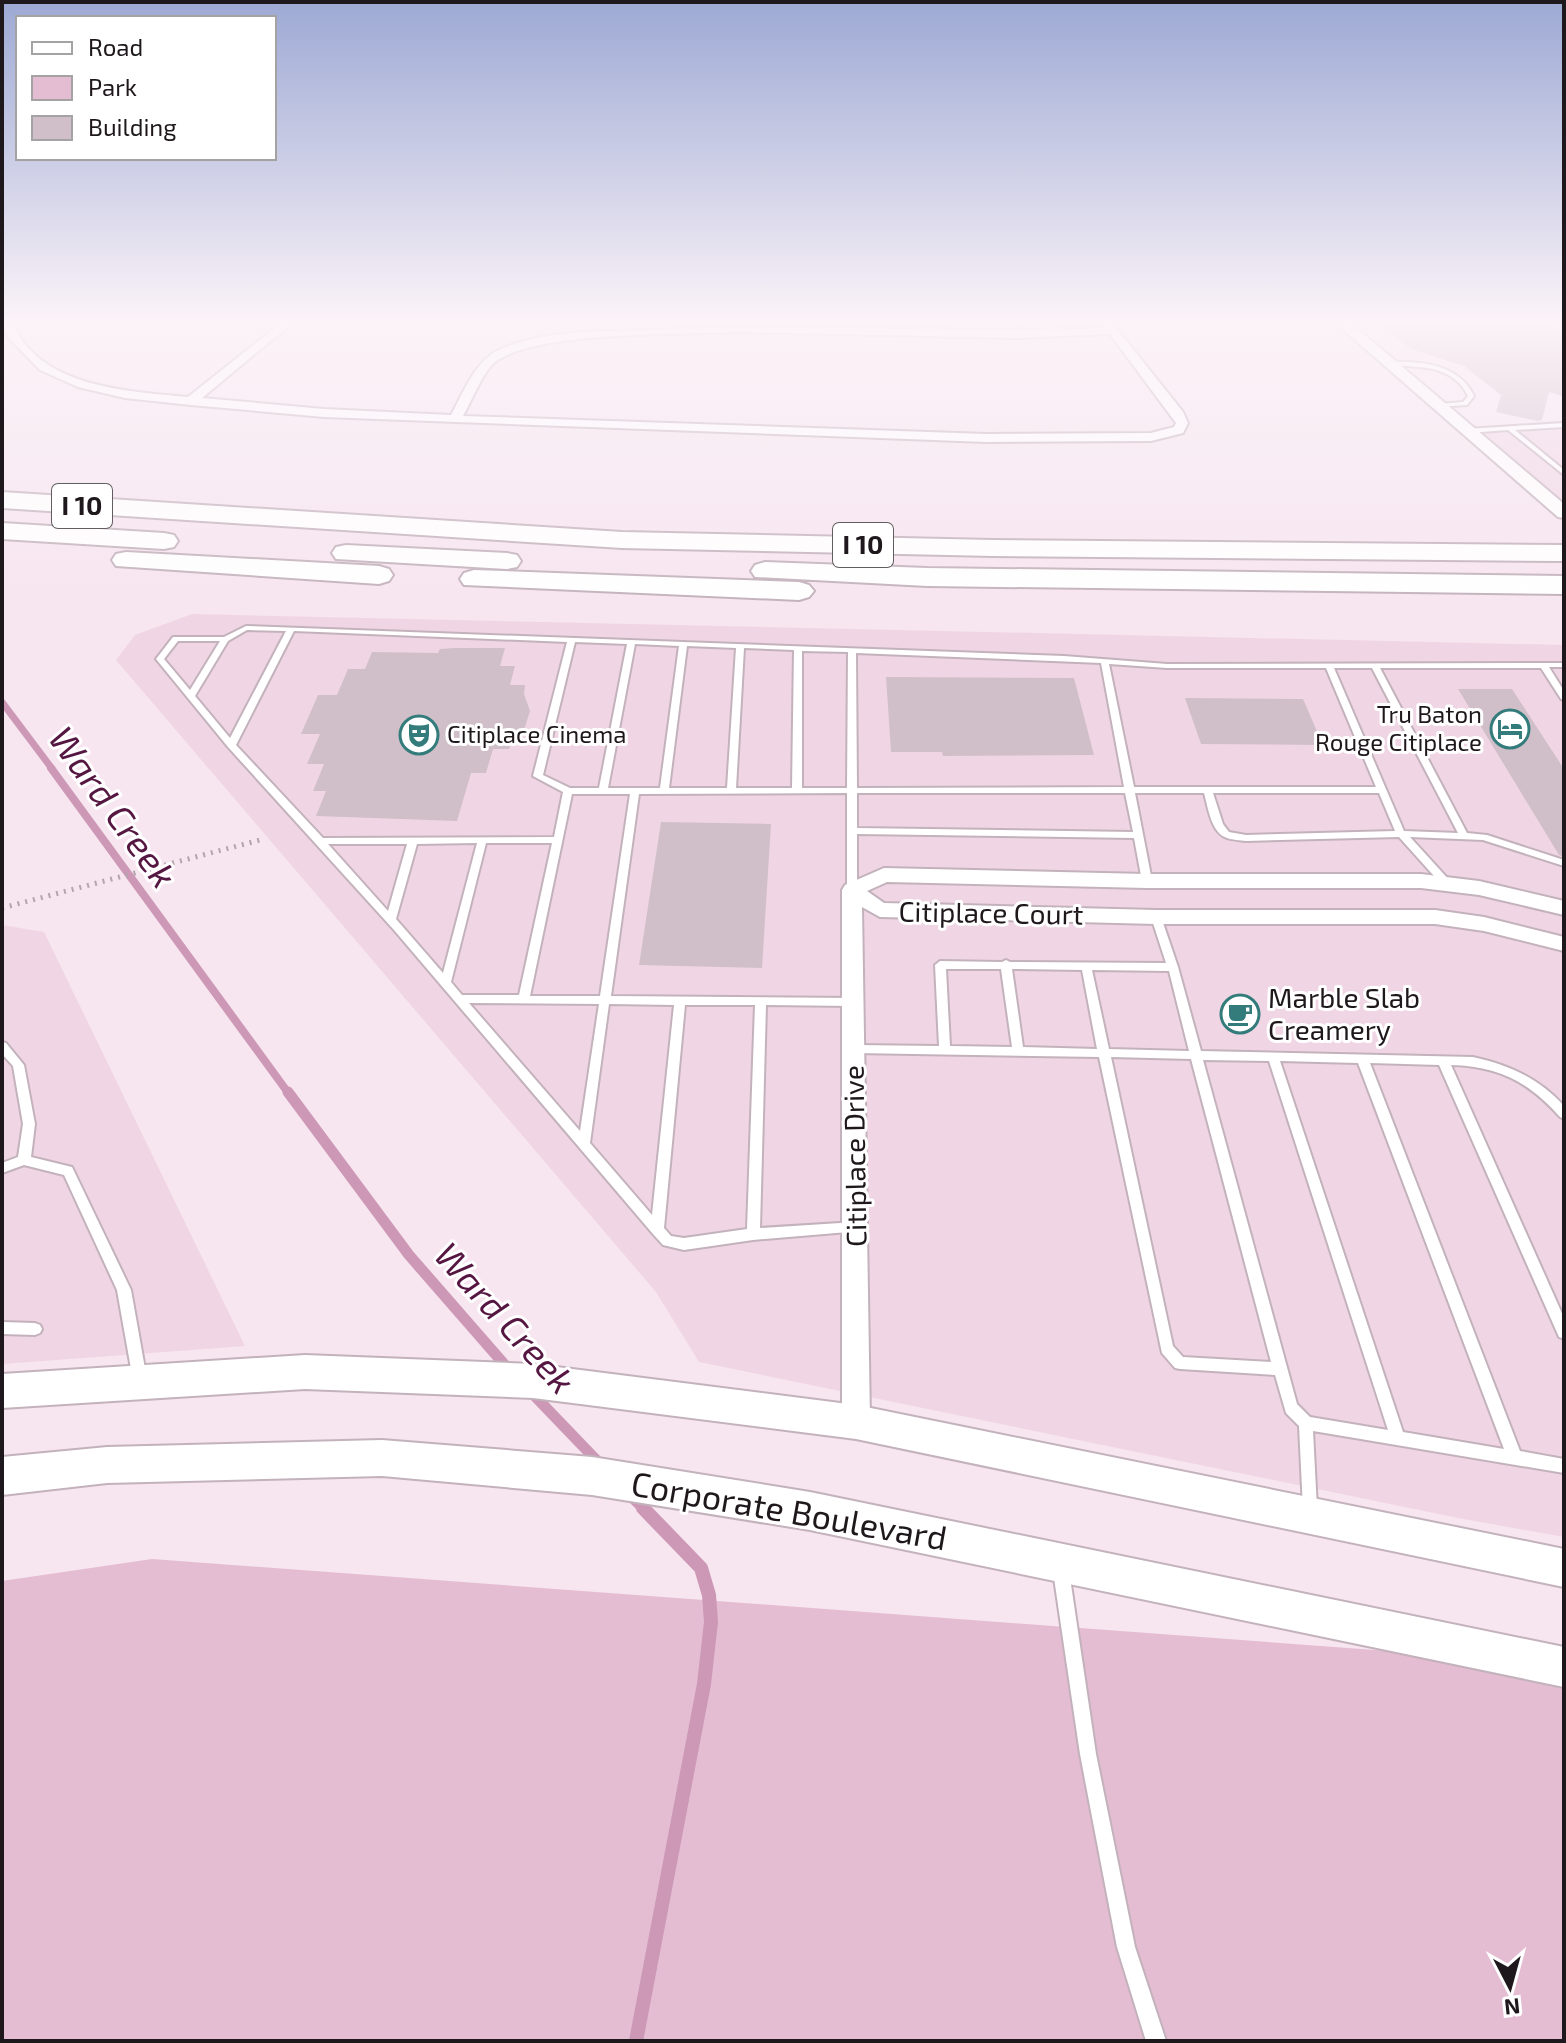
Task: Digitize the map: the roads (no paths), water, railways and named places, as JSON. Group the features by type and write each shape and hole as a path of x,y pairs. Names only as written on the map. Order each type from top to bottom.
{"highway":[{"name":"I 10","path":"2,500 162,513 622,540 993,548 1564,553"},
{"name":"I 10","path":"2,531 444,559 927,577 1564,585"},
{"path":"2,551 388,576 810,591 1564,606"}],"street":[{"path":"353,414 1062,439 1151,437 1179,430 1182,423 1178,414"},
{"path":"455,419 458,414"},
{"path":"1448,414 1564,513"},
{"name":"Citiplace Court","path":"1564,908 1479,888 1421,881 1147,881 884,875 852,890 880,910 1156,917 1435,917 1550,938 1564,944"},
{"path":"1147,881 1156,917"},
{"path":"1447,884 1456,920"},
{"name":"Citiplace Drive","path":"852,890 856,1422"},
{"path":"2,1391 305,1372 533,1381 856,1422 1564,1568"},
{"name":"Corporate Boulevard","path":"2,1476 107,1465 382,1458 592,1476 810,1511 1564,1667"}],"lane":[{"path":"1467,431 1564,425"},
{"path":"1509,428 1564,473"},
{"path":"856,1227 753,1234 684,1244 667,1241 446,981 190,697 160,659 176,639 225,639 246,628 1064,658 1167,666 1564,665"},
{"path":"231,745 291,629"},
{"path":"190,697 225,639"},
{"path":"571,641 538,776 568,791 1383,790"},
{"path":"603,791 631,643"},
{"path":"664,791 683,645"},
{"path":"731,790 740,647"},
{"path":"797,789 798,649"},
{"path":"852,651 852,890"},
{"path":"1105,663 1147,881"},
{"path":"1543,665 1564,697"},
{"path":"1329,666 1401,834 1447,884"},
{"path":"1375,666 1464,836"},
{"path":"1208,790 1218,824 1226,835 1246,838 1401,834 1484,837 1564,863"},
{"path":"524,999 568,791"},
{"path":"584,1142 635,791"},
{"path":"852,831 1138,835"},
{"path":"322,841 558,840"},
{"path":"391,919 413,841"},
{"path":"446,981 482,841"},
{"path":"1156,917 1173,967 1291,1408 1306,1423 1564,1466"},
{"path":"1006,964 1018,1052"},
{"path":"945,1051 940,965 1173,967"},
{"path":"1086,965 1167,1349 1180,1363 1280,1369"},
{"path":"460,999 853,1002"},
{"path":"657,1230 680,1001"},
{"path":"753,1234 761,1002"},
{"path":"2,1046 18,1065 29,1124 24,1160"},
{"path":"854,1049 1473,1061 1504,1067 1528,1079 1547,1094 1564,1114"},
{"path":"1273,1056 1398,1438"},
{"path":"1362,1058 1515,1458"},
{"path":"1443,1060 1564,1333"},
{"path":"2,1168 24,1160 68,1171 124,1290 140,1381"},
{"path":"2,1328 35,1329"},
{"path":"1306,1423 1310,1515"},
{"path":"1060,1563 1088,1754 1126,1947 1156,2041"}],"waterway":[{"name":"Ward Creek","path":"2,702 53,770"},
{"name":"Ward Creek","path":"51,768 289,1094"},
{"name":"Ward Creek","path":"288,1092 409,1255 510,1371"},
{"name":"Ward Creek","path":"529,1390 602,1466"},
{"name":"Ward Creek","path":"629,1494 643,1508"},
{"name":"Ward Creek","path":"636,2041 704,1684 711,1622 709,1595 701,1568 643,1508"}],"place":[{"name":"Tru Baton Rouge Citiplace","path":"1510,729"},
{"name":"Citiplace Cinema","path":"419,735"},
{"name":"Marble Slab Creamery","path":"1240,1014"}]}
